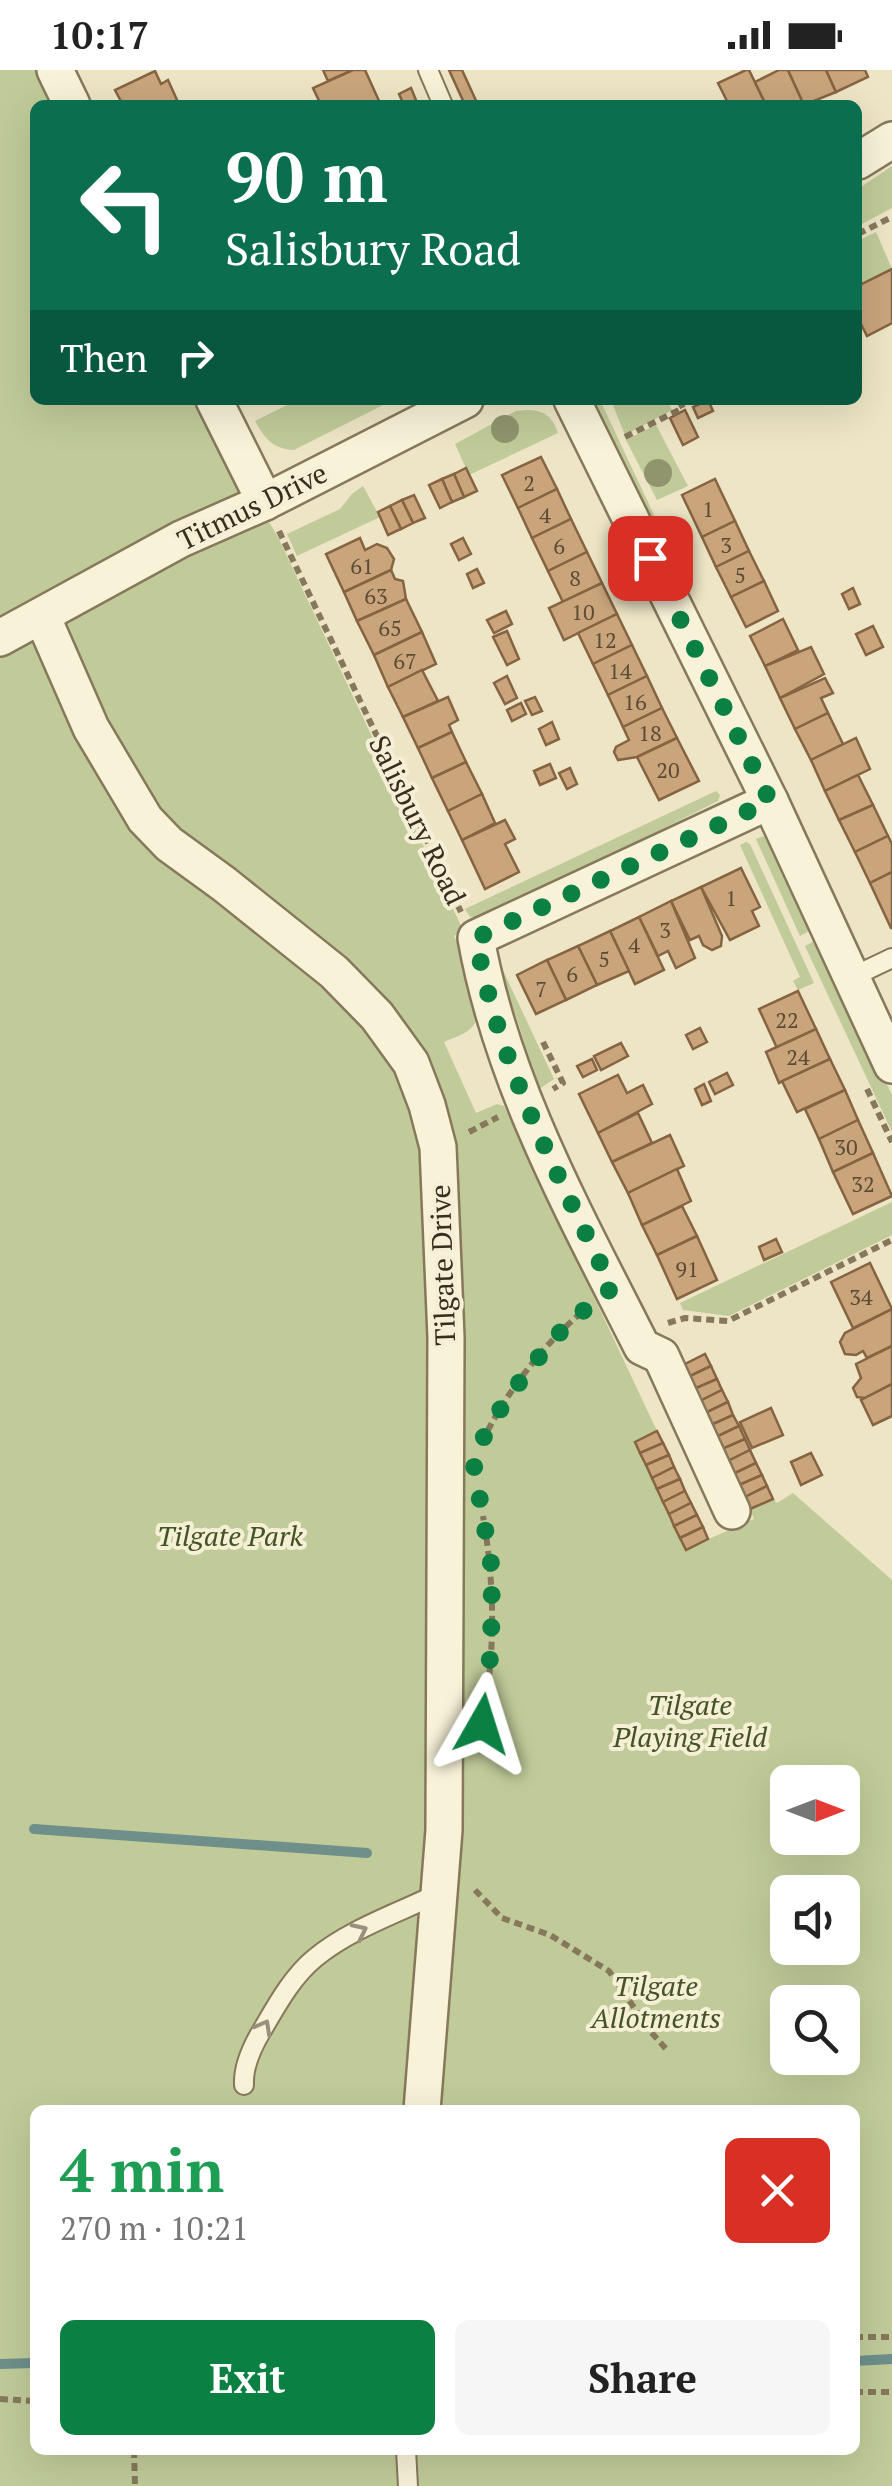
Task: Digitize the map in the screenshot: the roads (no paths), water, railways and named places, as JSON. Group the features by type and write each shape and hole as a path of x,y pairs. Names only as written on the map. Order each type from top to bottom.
{"street":[{"path":"55,70 70,100"},
{"path":"862,159 892,140"},
{"path":"216,405 265,502"},
{"name":"Titmus Drive","path":"42,616 182,540 455,405"},
{"path":"574,405 770,801 892,1065"},
{"path":"0,638 42,616"},
{"name":"Tilgate Drive","path":"42,616 91,728 145,818 169,844 322,962 366,1005 411,1064 438,1147 446,1336 444,1810 454,1886 423,2105"},
{"name":"Salisbury Road","path":"732,1512 661,1356 642,1347 525,1104 491,1011 476,938 770,801"}],"lane":[{"path":"428,70 441,100"},
{"path":"850,978 892,958"},
{"path":"244,2085 258,2036 284,1994 312,1960 339,1941 454,1886"},
{"path":"406,2455 408,2486"}],"waterway":[{"path":"34,1829 367,1853"},
{"path":"860,2361 892,2359"},
{"path":"0,2364 30,2363"}],"park label":[{"name":"Tilgate Park","path":"230,1535"},
{"name":"Tilgate Playing Field","path":"690,1720"},
{"name":"Tilgate Allotments","path":"656,2001"}]}
